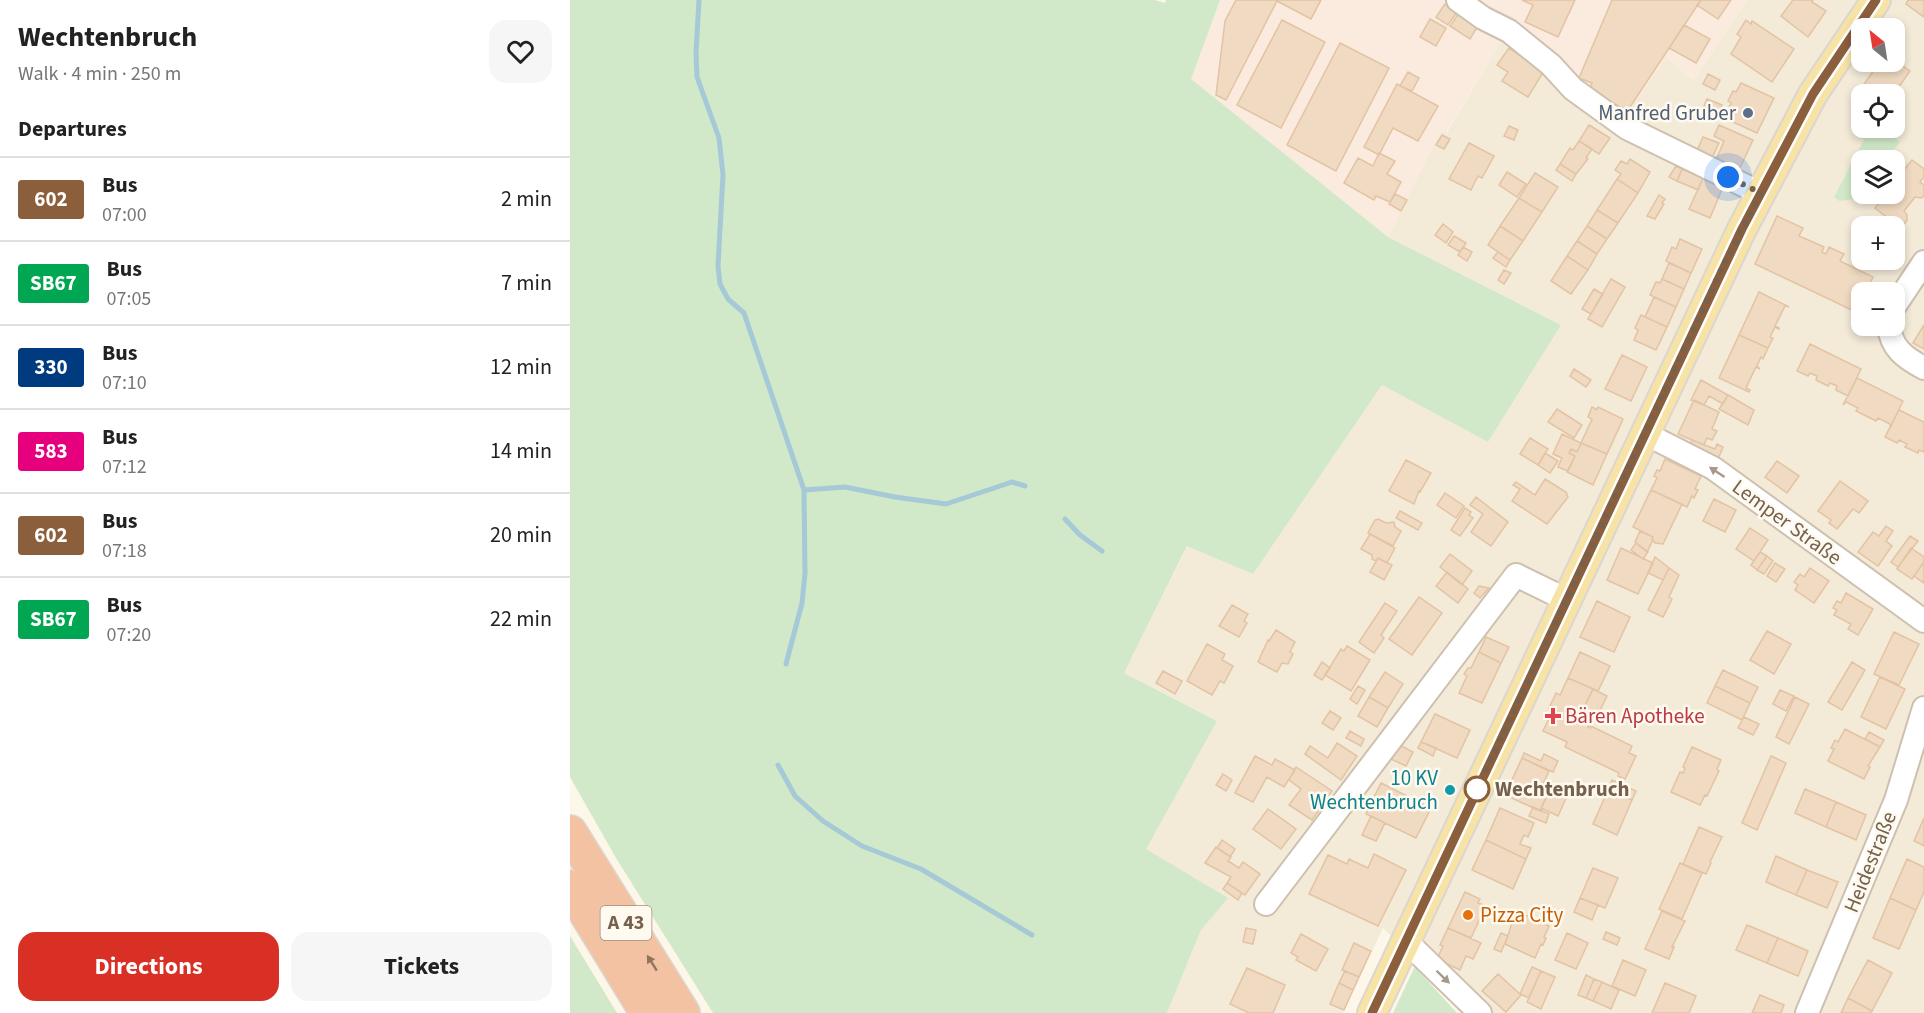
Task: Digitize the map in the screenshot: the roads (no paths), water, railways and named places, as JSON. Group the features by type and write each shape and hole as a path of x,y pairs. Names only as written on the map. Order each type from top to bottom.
{"highway":[{"name":"A 43","path":"570,832 683,1013"},
{"name":"A 43","path":"570,887 646,1013"}],"main road":[{"path":"1372,1013 1644,433 1761,193 1813,94 1876,0"}],"street":[{"path":"1458,0 1483,18 1509,31 1551,65 1573,89 1627,128 1761,193"},
{"path":"1905,290 1924,262"},
{"path":"1891,336 1898,352 1924,368"},
{"name":"Lemper Straße","path":"1644,433 1713,468 1924,621"},
{"path":"1266,904 1516,575 1567,600"},
{"name":"Heidestraße","path":"1806,1013 1896,800 1924,708"},
{"path":"1406,941 1480,1013"}],"waterway":[{"path":"699,0 697,77 719,138 723,175 718,266 720,284 728,299 744,313 804,490 805,573 802,603 786,664"},
{"path":"804,490 845,487 946,504 1012,482 1025,486"},
{"path":"1065,519 1080,535 1102,551"},
{"path":"778,765 795,796 823,821 862,846 921,869 1032,935"}],"place":[{"name":"Manfred Gruber","path":"1748,113"},
{"name":"Bären Apotheke","path":"1553,716"},
{"name":"Wechtenbruch","path":"1477,789"},
{"name":"10 KV Wechtenbruch","path":"1450,790"},
{"name":"Pizza City","path":"1468,915"}]}
